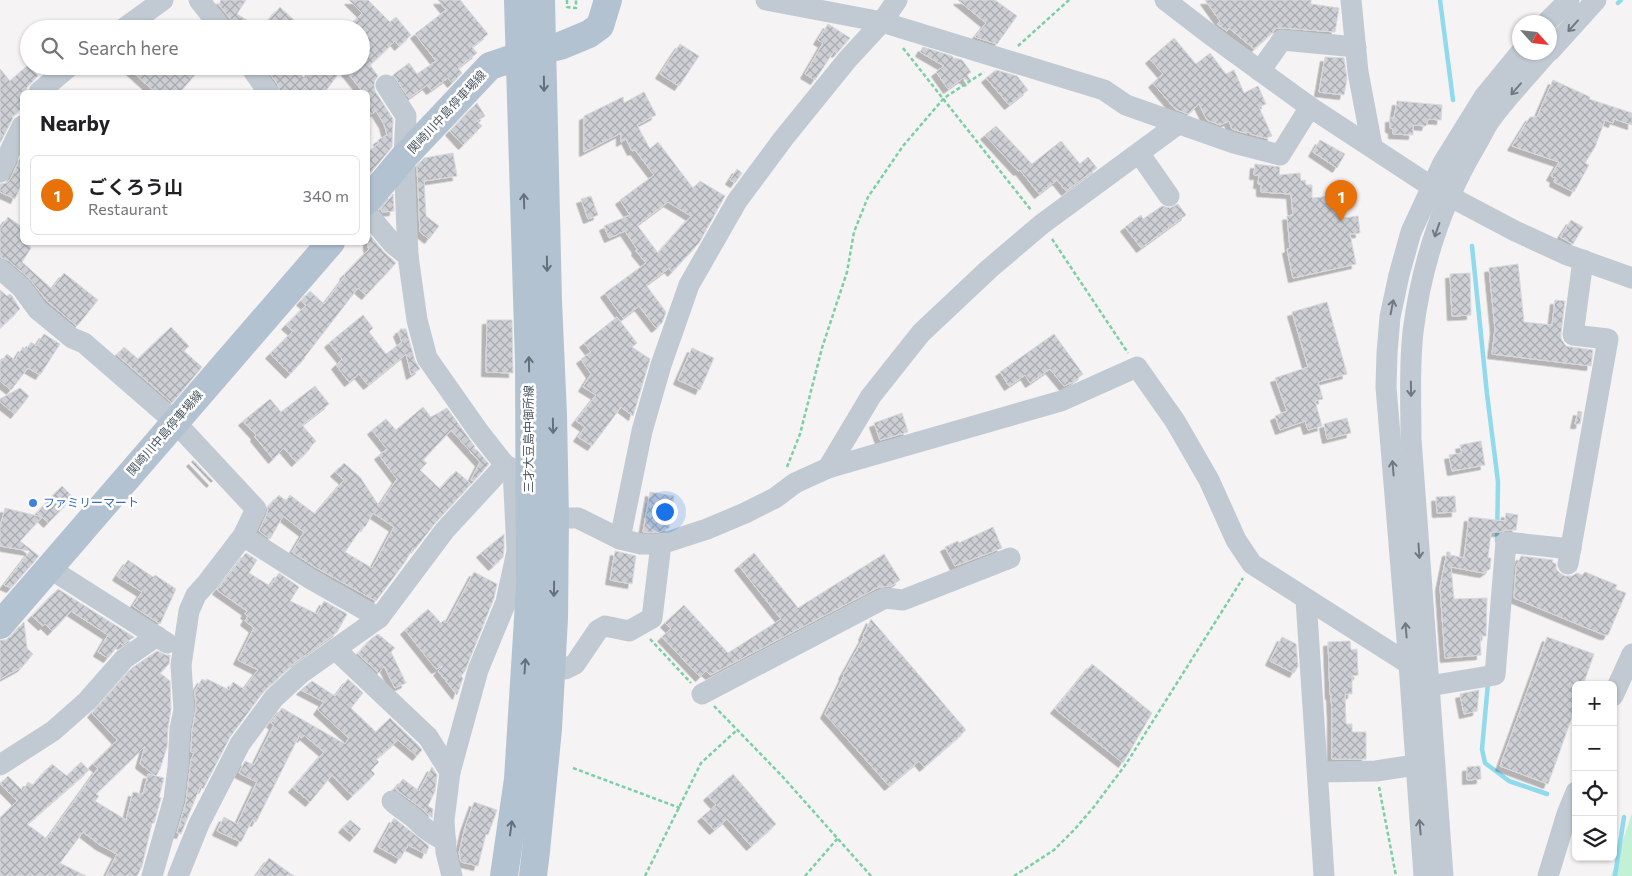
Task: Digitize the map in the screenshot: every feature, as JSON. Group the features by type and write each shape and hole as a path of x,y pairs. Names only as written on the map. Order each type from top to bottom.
{"main road":[{"name":"三才大豆島中御所線","path":"518,0 531,53 548,302 555,518 554,618 548,729 532,876"},
{"name":"三才大豆島中御所線","path":"504,876 518,779 529,597 516,468 529,363 531,53 542,0"},
{"name":"関崎川中島停車場線","path":"370,198 404,157 490,66 560,46 589,34 600,26 608,0"},
{"name":"関崎川中島停車場線","path":"0,624 327,245"}],"street":[{"path":"135,20 163,0"},
{"path":"199,0 215,20"},
{"path":"766,0 882,22 1003,58 1104,90 1126,105 1178,124 1234,143 1280,155 1310,107"},
{"path":"620,539 642,431 661,365 689,285 737,201 783,139 836,74 882,22 897,0"},
{"path":"1165,0 1310,107 1441,192 1515,232 1632,278"},
{"path":"1351,0 1358,72 1372,146"},
{"path":"1554,15 1569,0"},
{"path":"1557,43 1596,0"},
{"path":"1260,71 1282,40 1356,47"},
{"path":"1443,876 1411,439 1410,369 1413,333 1419,298 1435,233 1443,163 1484,97 1514,60"},
{"path":"1424,876 1386,387 1390,317 1399,274 1411,232 1469,157 1491,119 1542,60"},
{"path":"41,90 59,75"},
{"path":"256,75 267,90"},
{"path":"386,85 406,116 404,157 408,256 417,320 428,358 479,432 516,468 517,551 506,602 478,670 450,772 444,820 452,876"},
{"path":"828,468 871,396 921,333 989,269 1042,224 1178,124"},
{"path":"0,172 20,130"},
{"path":"1139,153 1169,196"},
{"path":"370,216 393,244 408,256"},
{"path":"1429,686 1495,675 1506,542 1569,556 1608,339 1573,335 1583,260"},
{"path":"0,269 21,287 38,310 72,338 84,343 175,422 256,508 243,536 208,583 196,595 189,611 181,665 184,710 180,729 174,799 152,876"},
{"path":"555,518 578,518 620,539 641,544 661,544 707,529 746,513 775,498 795,483 828,468 1061,401 1137,367 1175,421 1210,480 1236,540 1252,564 1409,664"},
{"path":"178,876 199,824 240,744 274,698 300,674 378,618 445,530 516,468"},
{"path":"243,536 309,578 378,618"},
{"path":"551,668 565,668 575,664 598,630 605,626 629,631 652,618 661,544"},
{"path":"702,694 884,598 903,600 1010,558"},
{"path":"49,568 182,653"},
{"path":"1306,599 1324,876"},
{"path":"0,765 53,731 87,701 124,659 157,636"},
{"path":"335,649 428,737 450,772"},
{"path":"1617,687 1632,654"},
{"path":"1318,772 1376,771 1415,765"},
{"path":"392,802 400,810 419,822 422,828 446,841"},
{"path":"1548,876 1572,802"}],"path":[{"path":"567,0 567,7 576,8 576,0"},
{"path":"786,470 800,434 822,348 847,272 854,232 868,197 903,146 944,98 1003,58 1069,0"},
{"path":"901,45 1042,224 1137,367"},
{"path":"1014,876 1054,850 1093,808 1126,764 1252,564"},
{"path":"638,626 782,776 871,876"},
{"path":"645,876 701,763 737,730"},
{"path":"573,768 680,808"},
{"path":"1376,771 1396,876"},
{"path":"805,876 838,838"}],"green space":[{"path":"1632,813 1632,876 1611,876"}],"building":[{"path":"221,0 246,0 237,14 247,20 231,20 219,5"},
{"path":"349,0 368,0 390,22 396,17 411,35 399,46 395,41 370,65 370,20 356,20 362,13"},
{"path":"438,0 460,0 488,34 472,47 477,53 458,68 462,73 452,83 448,78 431,90 427,85 409,98 393,75 409,63 417,74 436,61 415,34 446,10"},
{"path":"958,0 995,0 1017,16 997,44 975,37 986,23"},
{"path":"1205,0 1311,0 1311,4 1339,8 1335,32 1277,28 1254,49 1229,28 1227,31 1217,24 1220,21"},
{"path":"280,7 294,20 269,20"},
{"path":"828,24 850,38 837,53 834,51 815,80 805,74 823,43 818,40"},
{"path":"1174,38 1196,64 1210,53 1226,74 1234,70 1244,93 1258,86 1266,104 1259,107 1272,136 1266,138 1232,129 1229,121 1220,125 1207,120 1199,104 1188,114 1175,109 1153,83 1163,74 1150,59"},
{"path":"680,44 699,56 679,86 660,74"},
{"path":"923,47 952,56 954,59 962,60 971,72 967,75 971,81 963,78 948,89 936,72 944,66 920,52"},
{"path":"1325,57 1344,58 1347,79 1344,95 1319,92"},
{"path":"370,65 378,76 374,85 375,91 393,119 392,147 370,172 370,150 379,143 378,140 387,135 384,124 376,111 370,115 370,90 361,90 349,75 370,75"},
{"path":"0,69 10,81 20,72 20,75 38,76 27,87 27,90 20,90 20,110 12,117 0,143"},
{"path":"996,70 1017,76 1028,90 1009,105 986,78"},
{"path":"136,75 195,75 182,90 153,90"},
{"path":"271,75 301,75 305,79 308,75 337,76 326,90 279,90"},
{"path":"1553,80 1590,97 1589,99 1632,113 1632,125 1614,119 1613,123 1605,120 1595,147 1585,163 1589,165 1574,192 1554,182 1555,178 1551,176 1559,162 1512,146 1530,117 1537,117"},
{"path":"644,92 656,115 637,125 650,149 658,142 693,188 700,181 725,196 699,243 672,272 669,268 646,285 666,312 662,323 656,328 639,306 623,318 605,293 646,263 636,251 637,249 625,231 609,238 604,226 630,215 620,200 654,175 635,150 632,151 626,139 621,142 621,133 584,152 584,116 623,97 624,103","holes":["668,202 691,216 658,253 637,225"]},
{"path":"1397,101 1442,105 1441,120 1428,119 1426,126 1413,125 1413,135 1393,134 1393,129 1390,128 1390,118 1394,118"},
{"path":"477,103 485,116 477,121 482,126 463,145 450,131"},
{"path":"996,126 1032,164 1061,141 1080,164 1088,157 1097,168 1066,191 1057,180 1039,194 1020,170 1018,171 985,135"},
{"path":"1320,140 1345,154 1337,168 1313,152"},
{"path":"453,153 457,176 424,181 426,216 439,226 429,239 420,232 417,166 424,158"},
{"path":"20,158 20,187 15,199 0,192 0,184 7,183"},
{"path":"1255,164 1280,167 1279,175 1300,173 1301,181 1305,180 1306,185 1312,185 1312,198 1341,195 1344,218 1358,216 1360,233 1350,234 1356,264 1293,278 1287,249 1290,248 1287,216 1293,215 1291,194 1261,192 1261,184 1258,184 1259,175 1254,175"},
{"path":"737,169 742,173 735,183 730,180"},
{"path":"393,194 394,211 382,212 381,209"},
{"path":"591,196 598,215 588,219 581,199"},
{"path":"1178,204 1186,215 1141,248 1125,227 1141,215 1143,219 1162,206 1170,208"},
{"path":"8,217 20,226 20,245 29,245 31,248 22,262 52,289 64,273 98,300 77,326 47,301 29,278 8,260 0,257 0,229"},
{"path":"1571,220 1583,227 1573,244 1560,237"},
{"path":"370,235 396,263 366,295 358,288 305,358 290,374 270,354 293,331 286,325 306,305 301,301 310,291 324,304 344,275 369,249 370,245"},
{"path":"1518,264 1524,322 1552,325 1555,300 1565,301 1561,339 1566,346 1593,350 1591,366 1492,354 1495,329 1489,268"},
{"path":"1470,273 1471,315 1452,316 1450,274"},
{"path":"0,290 7,296 10,294 20,309 0,328"},
{"path":"1327,302 1347,374 1318,382 1323,399 1315,401 1322,426 1308,430 1305,421 1280,430 1275,416 1287,411 1275,378 1308,367 1292,312"},
{"path":"363,315 373,328 369,332 386,354 402,342 398,332 400,329 406,329 415,361 420,369 411,375 406,354 368,385 359,374 349,382 336,365 342,359 329,343"},
{"path":"617,317 637,343 632,347 650,359 633,416 621,407 592,446 578,437 585,427 576,421 596,395 583,387 591,374 581,359 591,352 584,343"},
{"path":"487,320 512,320 513,373 486,372"},
{"path":"171,327 189,346 184,351 202,367 172,403 117,355 124,347 138,359"},
{"path":"44,334 60,344 40,375 28,368 11,390 0,381 0,363 7,354 15,360 23,347 26,350 31,342 36,346"},
{"path":"1054,334 1083,374 1064,386 1050,369 1030,383 1025,375 1009,386 1000,372"},
{"path":"692,348 714,358 700,390 678,380"},
{"path":"315,386 329,404 302,425 316,441 296,462 284,448 273,459 255,437 256,435 243,421 270,399 281,412"},
{"path":"20,388 29,396 15,414 0,402 0,399"},
{"path":"423,407 431,417 447,408 475,447 473,448 489,464 474,481 471,480 480,462 451,430 423,460 427,463 420,470 440,489 456,471 471,484 436,522 415,549 413,548 376,601 292,552 304,532 283,516 270,539 259,531 267,514 268,507 279,495 286,501 290,495 315,514 344,480 335,472 344,463 360,477 379,506 397,479 379,455 387,449 372,430 386,419 396,430","holes":["373,513 394,527 372,568 345,552 363,526 365,527"]},
{"path":"1578,411 1582,412 1580,424 1575,424"},
{"path":"902,413 908,432 880,440 874,423"},
{"path":"1347,418 1351,433 1327,439 1324,424"},
{"path":"1481,441 1485,465 1452,471 1449,455 1462,453 1460,445"},
{"path":"193,460 213,481 211,483 191,462"},
{"path":"62,486 73,497 48,523 37,513"},
{"path":"650,492 674,496 669,528 659,532 643,532"},
{"path":"1455,496 1456,512 1437,513 1436,497"},
{"path":"5,508 42,517 20,541 39,556 11,588 4,585 30,551 0,546 0,527"},
{"path":"1506,513 1518,515 1516,530 1491,532 1488,558 1491,558 1490,569 1484,573 1451,567 1454,599 1487,598 1486,636 1480,636 1481,655 1445,658 1440,587 1447,552 1450,552 1450,555 1464,558 1469,517 1505,521"},
{"path":"993,527 1002,548 955,566 945,547 958,541 959,543"},
{"path":"504,534 503,557 493,566 481,553"},
{"path":"615,551 636,556 632,584 610,580"},
{"path":"246,553 257,560 249,573 270,586 279,573 299,587 290,601 317,614 324,601 347,614 337,632 293,664 264,691 230,737 203,789 200,787 181,834 177,833 186,802 191,760 194,753 191,752 196,709 195,691 202,679 206,681 207,679 229,690 233,682 244,689 258,670 238,660 254,628 245,621 248,616 245,614 247,611 217,590"},
{"path":"754,553 798,608 884,554 900,580 891,586 879,587 710,675 706,671 700,677 662,637 671,629 665,623 684,605 728,653 781,619 739,566"},
{"path":"1521,556 1553,560 1552,562 1556,564 1556,569 1565,576 1572,576 1577,573 1582,575 1585,572 1617,585 1615,589 1626,593 1608,635 1514,598 1516,567"},
{"path":"128,560 153,577 155,575 176,589 160,624 133,606 142,592 117,576"},
{"path":"474,572 497,584 494,598 465,671 461,676 463,678 457,695 438,671 443,666 436,669 405,630 428,609 441,623 444,620 447,623"},
{"path":"58,589 134,637 122,645 120,643 108,658 98,652 108,635 71,611 52,631 45,624 43,626 32,616"},
{"path":"871,619 966,730 924,767 919,761 889,786 825,714 843,675 864,637"},
{"path":"24,622 27,648 33,654 22,667 0,679 0,640 6,640"},
{"path":"378,634 395,648 391,652 406,683 395,688 384,666 379,673 358,654"},
{"path":"1282,637 1296,644 1298,666 1294,673 1270,661"},
{"path":"1547,637 1594,654 1584,681 1572,681 1572,717 1548,784 1500,766"},
{"path":"1350,641 1351,650 1357,649 1358,675 1352,676 1352,694 1345,694 1346,724 1352,724 1352,732 1366,732 1366,759 1332,759 1332,714 1328,642"},
{"path":"157,651 170,655 169,664 160,673 170,681 171,709 167,747 156,776 164,778 159,797 161,798 154,823 152,823 142,866 137,876 106,876 117,854 100,845 83,832 60,863 86,876 0,876 0,818 17,801 0,784 8,776 23,791 28,782 33,785 52,764 67,776 81,762 89,770 27,824 47,839 98,768 93,764 117,740 92,713 132,668","holes":["145,746 140,764 156,776 148,774 143,794 133,792 126,820 95,801 99,796 96,794"]},
{"path":"1092,664 1152,713 1123,763 1055,709"},
{"path":"348,679 363,693 351,708 376,732 390,718 422,750 417,756 398,740 376,759 379,762 371,770 375,774 352,796 332,775 310,802 293,788 324,752 304,735 302,738 299,736 256,822 252,820 241,842 217,831 224,817 237,824 257,782 239,773 245,761 254,765 274,725 271,723 282,708 345,744 349,738 318,710 324,702 301,690 312,681 335,696"},
{"path":"1479,690 1477,711 1464,714 1460,694"},
{"path":"1480,766 1481,779 1467,780 1467,767"},
{"path":"432,767 437,775 435,791 428,806 433,809 432,818 395,789 403,779 419,791"},
{"path":"733,774 776,824 751,846 727,819 714,830 702,817 716,805 708,796"},
{"path":"474,802 497,810 488,835 486,834 478,866 461,862 459,853 465,827"},
{"path":"394,818 429,846 426,854 408,845 400,859 378,847"},
{"path":"350,820 361,829 354,837 343,828"},
{"path":"269,858 294,876 256,876"}],"waterway":[{"path":"1440,0 1453,100"},
{"path":"1618,3 1621,0"},
{"path":"1472,246 1498,482 1497,541"},
{"path":"1488,683 1482,749 1485,763 1509,781 1547,794"},
{"path":"1615,876 1624,817"}],"place":[{"name":"ごくろう山","path":"1341,221"},
{"name":"ファミリーマート","path":"33,503"}]}
